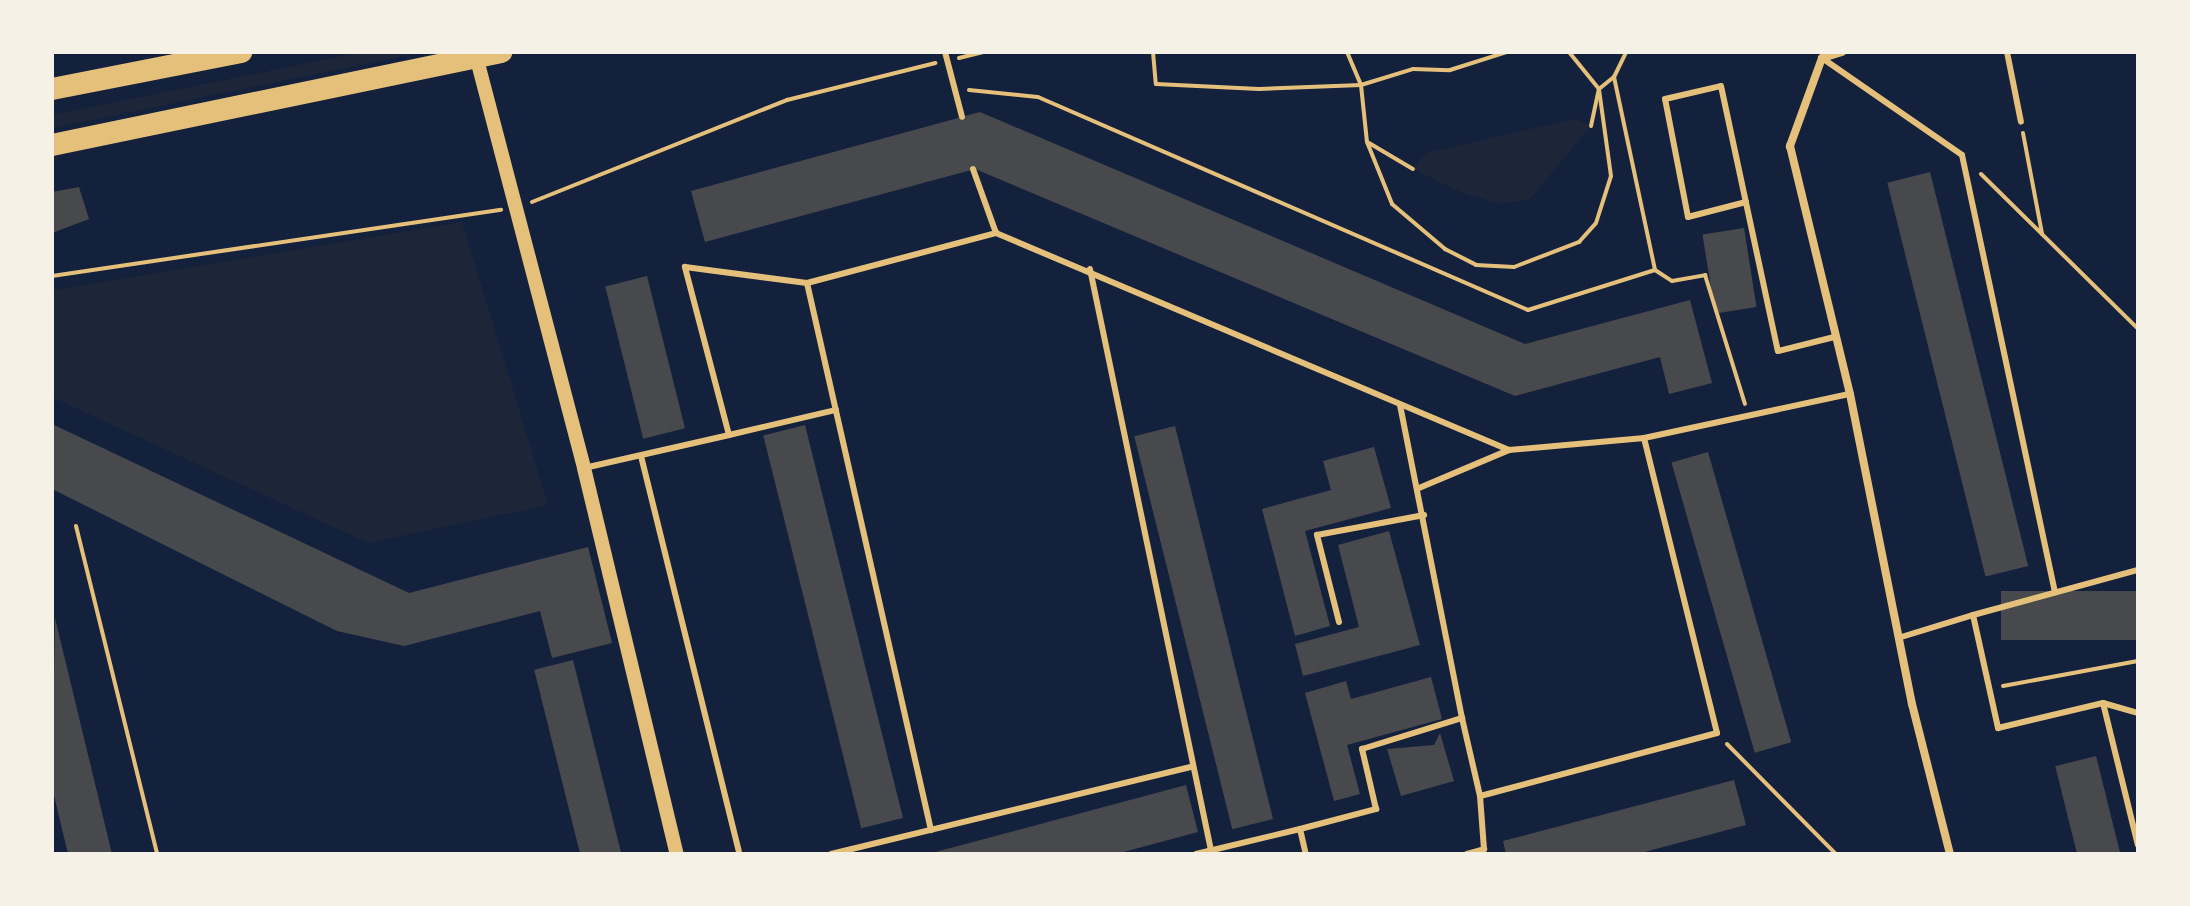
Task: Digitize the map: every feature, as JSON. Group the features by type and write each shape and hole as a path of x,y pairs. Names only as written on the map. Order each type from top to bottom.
{"highway":[{"path":"52,89 241,52"},
{"path":"52,145 501,52"}],"street":[{"path":"1842,52 1822,58 1790,146 1850,394 1898,638 1948,853"},
{"path":"475,55 584,468 677,854"}],"lane":[{"path":"945,52 962,117"},
{"path":"2007,52 2021,122"},
{"path":"1822,58 1962,155 2055,592"},
{"path":"1746,202 1688,217 1665,99 1721,86 1746,202 1778,351 1834,337"},
{"path":"973,169 996,233"},
{"path":"729,435 685,267 807,283 996,233 1090,269 1509,450"},
{"path":"1090,269 1191,767 1211,850"},
{"path":"807,283 931,830"},
{"path":"1419,488 1509,450 1644,438 1850,394"},
{"path":"1400,405 1480,796 1484,849 1467,854"},
{"path":"584,468 836,410"},
{"path":"1480,796 1717,733 1644,438"},
{"path":"641,456 739,851"},
{"path":"1339,622 1317,535 1424,515"},
{"path":"1898,638 2138,570"},
{"path":"1973,615 1998,728 2103,703 2138,713"},
{"path":"2103,703 2138,845"},
{"path":"1196,854 1376,809 1362,749 1462,718"},
{"path":"831,854 1191,767"},
{"path":"1300,829 1306,854"}],"path":[{"path":"1153,52 1156,84 1259,89 1361,85 1413,69 1450,70 1507,52"},
{"path":"1347,52 1361,85 1367,142 1392,204 1445,249 1476,265 1514,267 1579,242 1596,223 1611,176 1599,89 1569,52"},
{"path":"1591,126 1599,89 1614,77 1626,52"},
{"path":"1614,77 1655,270 1672,281 1705,275 1749,415"},
{"path":"954,89 1038,97 1528,310 1655,270"},
{"path":"2021,122 2042,234"},
{"path":"1367,142 1413,169"},
{"path":"1962,155 2138,329"},
{"path":"76,526 157,854"},
{"path":"1989,688 2138,661"},
{"path":"1717,733 1836,854"}],"shaded area":[{"path":"362,52 424,52 52,128 52,115"},
{"path":"1574,119 1591,126 1530,199 1502,204 1465,194 1413,169 1426,153"},
{"path":"462,222 548,505 368,543 52,397 52,290"}],"building":[{"path":"980,112 1525,344 1690,300 1712,383 1669,394 1660,357 1515,396 975,169 705,242 691,191"},
{"path":"1930,172 2028,566 1986,577 1887,183"},
{"path":"79,187 89,219 52,233 52,192"},
{"path":"1744,228 1757,307 1715,314 1703,235"},
{"path":"647,276 685,428 643,439 605,286"},
{"path":"52,424 409,593 588,547 612,643 552,658 540,611 404,646 337,631 52,489"},
{"path":"805,425 903,818 861,828 763,435"},
{"path":"1175,426 1273,819 1232,829 1134,436"},
{"path":"1374,447 1391,508 1305,531 1330,626 1295,636 1262,509 1331,490 1323,461"},
{"path":"1708,452 1791,742 1755,753 1671,462"},
{"path":"1389,531 1420,645 1303,676 1295,644 1359,627 1338,545"},
{"path":"2001,591 2138,591 2138,640 2001,640"},
{"path":"55,618 112,854 68,854 52,787"},
{"path":"573,660 621,854 580,854 534,670"},
{"path":"1431,677 1442,719 1347,745 1360,794 1334,801 1305,693 1346,681 1351,699"},
{"path":"1440,733 1454,781 1401,796 1387,749 1434,745"},
{"path":"2096,756 2120,854 2077,854 2055,766"},
{"path":"1734,780 1746,825 1637,854 1506,854 1503,841"},
{"path":"1186,785 1198,832 1116,854 928,854"}]}
